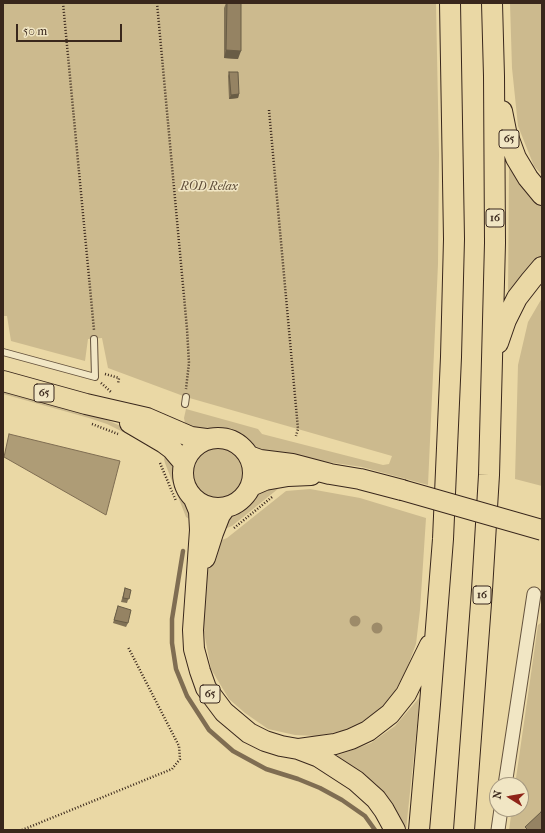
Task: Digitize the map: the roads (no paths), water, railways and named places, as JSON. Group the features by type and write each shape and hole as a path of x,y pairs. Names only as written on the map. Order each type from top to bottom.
{"main road":[{"path":"419,830 430,712 443,539 452,334 454,239 450,3"},
{"name":"16","path":"464,830 483,582 489,475 495,243 492,3"},
{"name":"65","path":"494,76 506,131 516,158 528,178 542,195"},
{"path":"492,360 506,320 517,298 542,268"},
{"name":"65","path":"3,381 86,413 132,424 172,449 184,463"},
{"name":"65","path":"86,413 147,418 191,437 206,439 216,437 226,438 243,448 249,456"},
{"path":"195,591 200,530 199,511 194,499 188,492 182,473 184,463 192,449 198,443 206,439"},
{"path":"194,499 209,507 225,508 234,505 241,500 247,494 251,486 253,471 249,456"},
{"path":"249,456 260,460 292,464 330,474 360,479 542,530"},
{"path":"251,486 265,480 288,476 330,474"},
{"name":"65","path":"225,508 220,515 213,533 195,591 192,630 194,649 206,688 224,712 249,732 265,741 298,749 335,744 351,739 368,731 390,714 406,694 422,664 435,632"},
{"path":"298,749 319,757 356,781 376,799 395,830"}],"street":[{"path":"506,777 534,594"},
{"path":"498,830 500,817"}],"lane":[{"path":"3,352 95,377 94,339"}],"waterway":[{"path":"183,551 172,619 172,643 176,669 187,696 209,730 233,751 266,769 298,779 320,788 342,800 365,816 375,830"}],"park label":[{"name":"ROD Relax","path":"209,187"}]}
